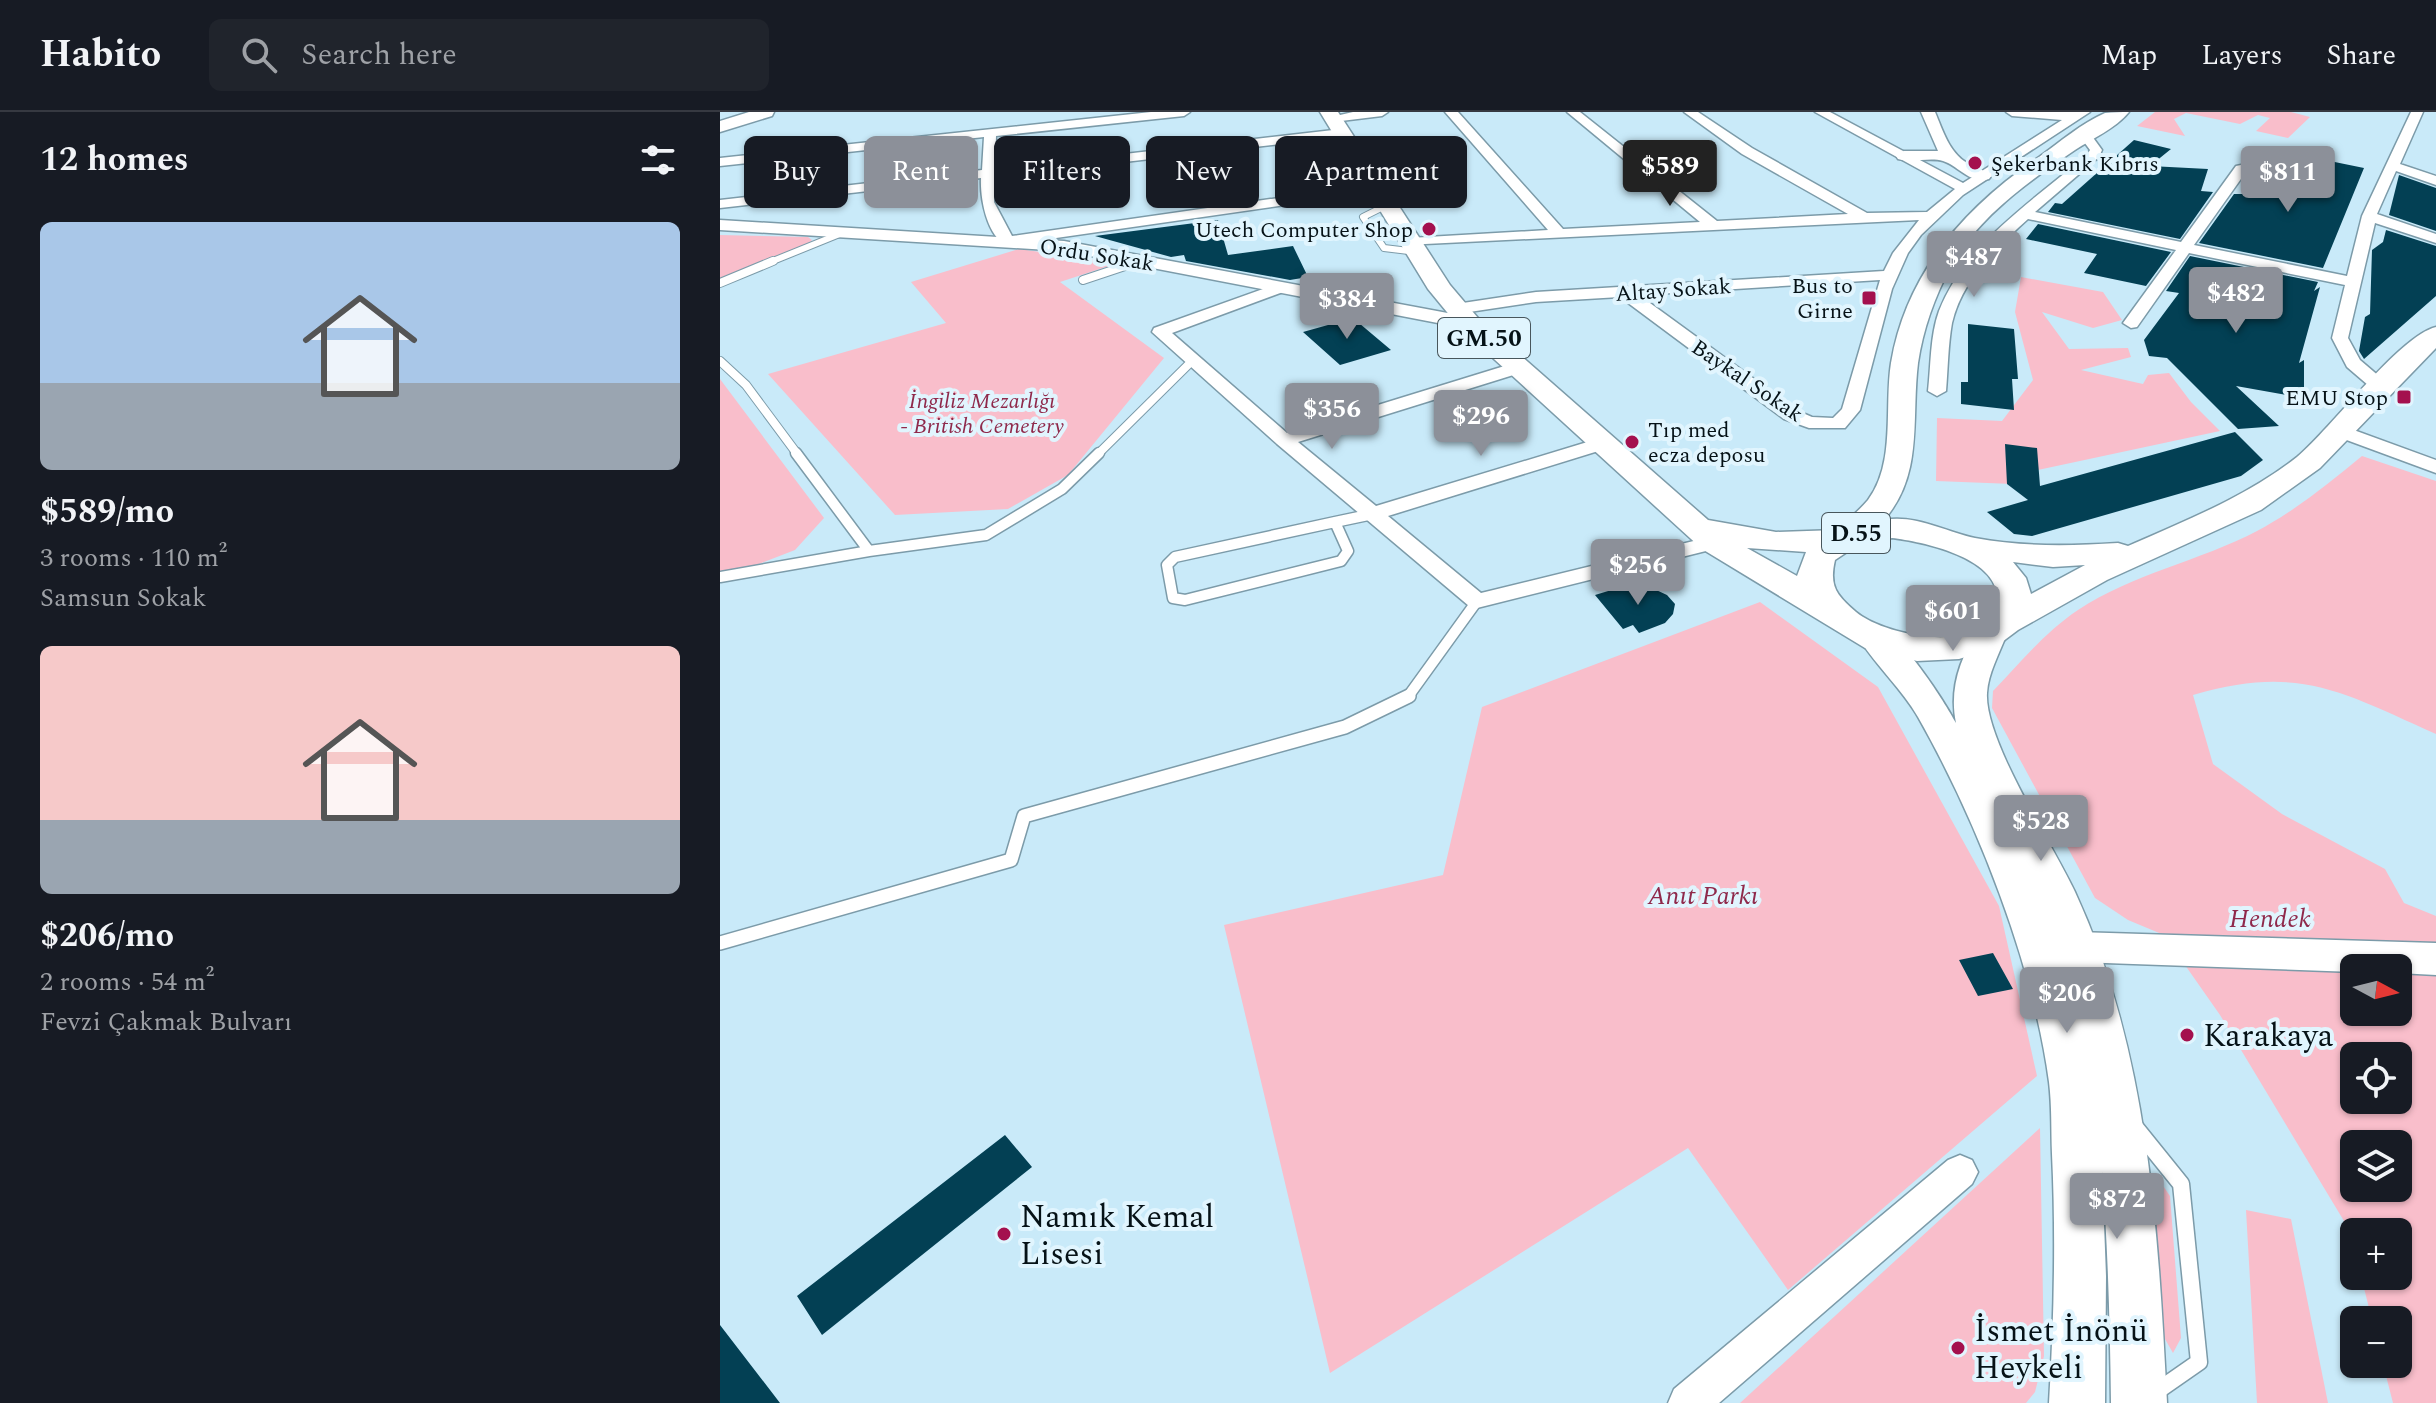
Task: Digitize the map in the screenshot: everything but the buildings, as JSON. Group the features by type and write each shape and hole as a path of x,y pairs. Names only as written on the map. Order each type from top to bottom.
{"main road":[{"path":"720,127 766,112"},
{"path":"1845,537 1885,498 1898,462 1905,362 1926,292 1944,258 1964,230 2081,122 2120,112"},
{"name":"GM.50","path":"1390,208 1462,316 1517,368 1702,531 1829,610"},
{"name":"D.55","path":"1998,629 2013,609 2014,596 2009,582 1988,557 1938,534 1892,528 1845,537 1819,558 1814,570 1814,583 1829,610 1850,627 1876,640 1925,649 1971,644 1998,629 2055,593 2250,503 2309,462 2381,387 2424,348"},
{"path":"1898,462 1914,501 1938,534"},
{"name":"GM.50","path":"1702,531 1768,542 1809,543 1845,537"},
{"name":"D.55","path":"1971,547 2053,557 2142,552"},
{"path":"1998,629 1968,689 1969,710 1978,739 2077,947 2114,1076 2131,1201 2139,1403"},
{"path":"1876,640 1917,684 1936,715 2024,905 2055,1004 2072,1080 2079,1182 2077,1403"}],"street":[{"path":"1025,112 1029,128"},
{"path":"720,162 1184,112"},
{"path":"720,204 986,173 1382,112"},
{"path":"1451,112 1559,233"},
{"path":"1573,112 1713,225"},
{"path":"1690,112 1747,151 1864,217"},
{"path":"1821,112 1965,189"},
{"path":"1928,112 1947,156 1955,165 1983,176"},
{"path":"2012,112 2081,122"},
{"path":"2381,387 2353,363 2340,338 2369,216 2391,165 2418,120"},
{"path":"1890,275 1903,249 1932,216 1965,189 2081,122"},
{"path":"1937,391 1946,314 1962,278 2093,157 2096,150 2094,144 2081,122"},
{"path":"990,133 987,202 1007,241 1282,208"},
{"path":"1904,156 1947,156"},
{"path":"2391,165 2436,181"},
{"path":"2131,323 2241,169"},
{"path":"2027,215 2354,282"},
{"path":"1414,247 1559,233 1932,216"},
{"path":"2369,216 2436,239"},
{"name":"Ordu Sokak","path":"720,225 1064,246 1277,289 1462,316"},
{"name":"Altay Sokak","path":"1462,316 1536,297 1890,275"},
{"name":"Baykal Sokak","path":"1624,292 1791,415 1809,422 1838,424 1851,410 1890,275"},
{"path":"1277,289 1160,332 1477,601 1702,531"},
{"path":"1284,440 1517,368"},
{"path":"2340,431 2436,467"},
{"path":"1373,514 1601,444"},
{"path":"2077,947 2146,952 2221,950 2436,959"},
{"path":"1688,1403 1960,1172"}],"lane":[{"path":"720,283 842,233"},
{"path":"1083,280 1141,261"},
{"path":"720,577 869,551 986,535 1062,489 1193,360"},
{"path":"720,361 746,385 869,551"},
{"path":"1335,522 1348,551 1341,561 1185,600 1173,598 1167,565 1175,557 1335,522 1373,514"},
{"path":"720,943 1011,860 1024,816 1345,727 1406,700 1477,601"},
{"path":"2120,1109 2181,1184 2199,1362 2139,1403"}],"green space":[{"path":"2155,112 2291,112 2310,117 2288,138 2256,131 2270,118 2258,115 2240,124 2186,113 2174,119 2185,136 2137,126"},
{"path":"720,235 808,237 812,240 809,244 720,279"},
{"name":"İngiliz Mezarlığı - British Cemetery","path":"1019,249 1118,263 1060,282 1164,358 1068,475 1008,509 895,515 768,374 946,323 911,282"},
{"path":"2021,277 2103,292 2122,320 2093,328 2042,312 2069,349 2128,348 2131,357 2081,370 2143,384 2148,375 2169,373 2191,402 2220,431 2024,473 2013,484 1936,481 1937,418 2002,421 2033,380 2015,312"},
{"path":"720,379 824,518 795,550 735,573 720,574"},
{"name":"Hendek","path":"2362,456 2436,481 2436,734 2346,695 2319,687 2262,682 2193,695 2213,764 2282,814 2385,869 2404,903 2436,916 2436,1403 2393,1403 2387,1378 2412,1378 2412,1306 2368,1306 2364,1290 2412,1290 2412,1218 2342,1218 2220,1015 2164,935 2128,920 2095,898 1992,708 1993,691 2044,638 2078,610 2143,577 2235,542 2298,506"},
{"name":"Anıt Parkı","path":"1760,602 1878,687 1999,906 2037,1076 1788,1290 1688,1148 1330,1373 1224,925 1443,875 1482,707"},
{"path":"2040,1128 2044,1356 2035,1392 2026,1403 1740,1403"},
{"path":"2159,1180 2170,1196 2181,1338 2173,1353 2161,1332 2151,1192"},
{"path":"2246,1210 2291,1219 2328,1403 2257,1403"}],"place":[{"name":"Şekerbank Kıbrıs","path":"1975,163"},
{"name":"Utech Computer Shop","path":"1429,229"},
{"name":"Bus to Girne","path":"1869,298"},
{"name":"EMU Stop","path":"2404,397"},
{"name":"Tıp med ecza deposu","path":"1632,442"},
{"name":"Karakaya","path":"2187,1035"},
{"name":"Namık Kemal Lisesi","path":"1004,1234"},
{"name":"İsmet İnönü Heykeli","path":"1958,1348"}]}
